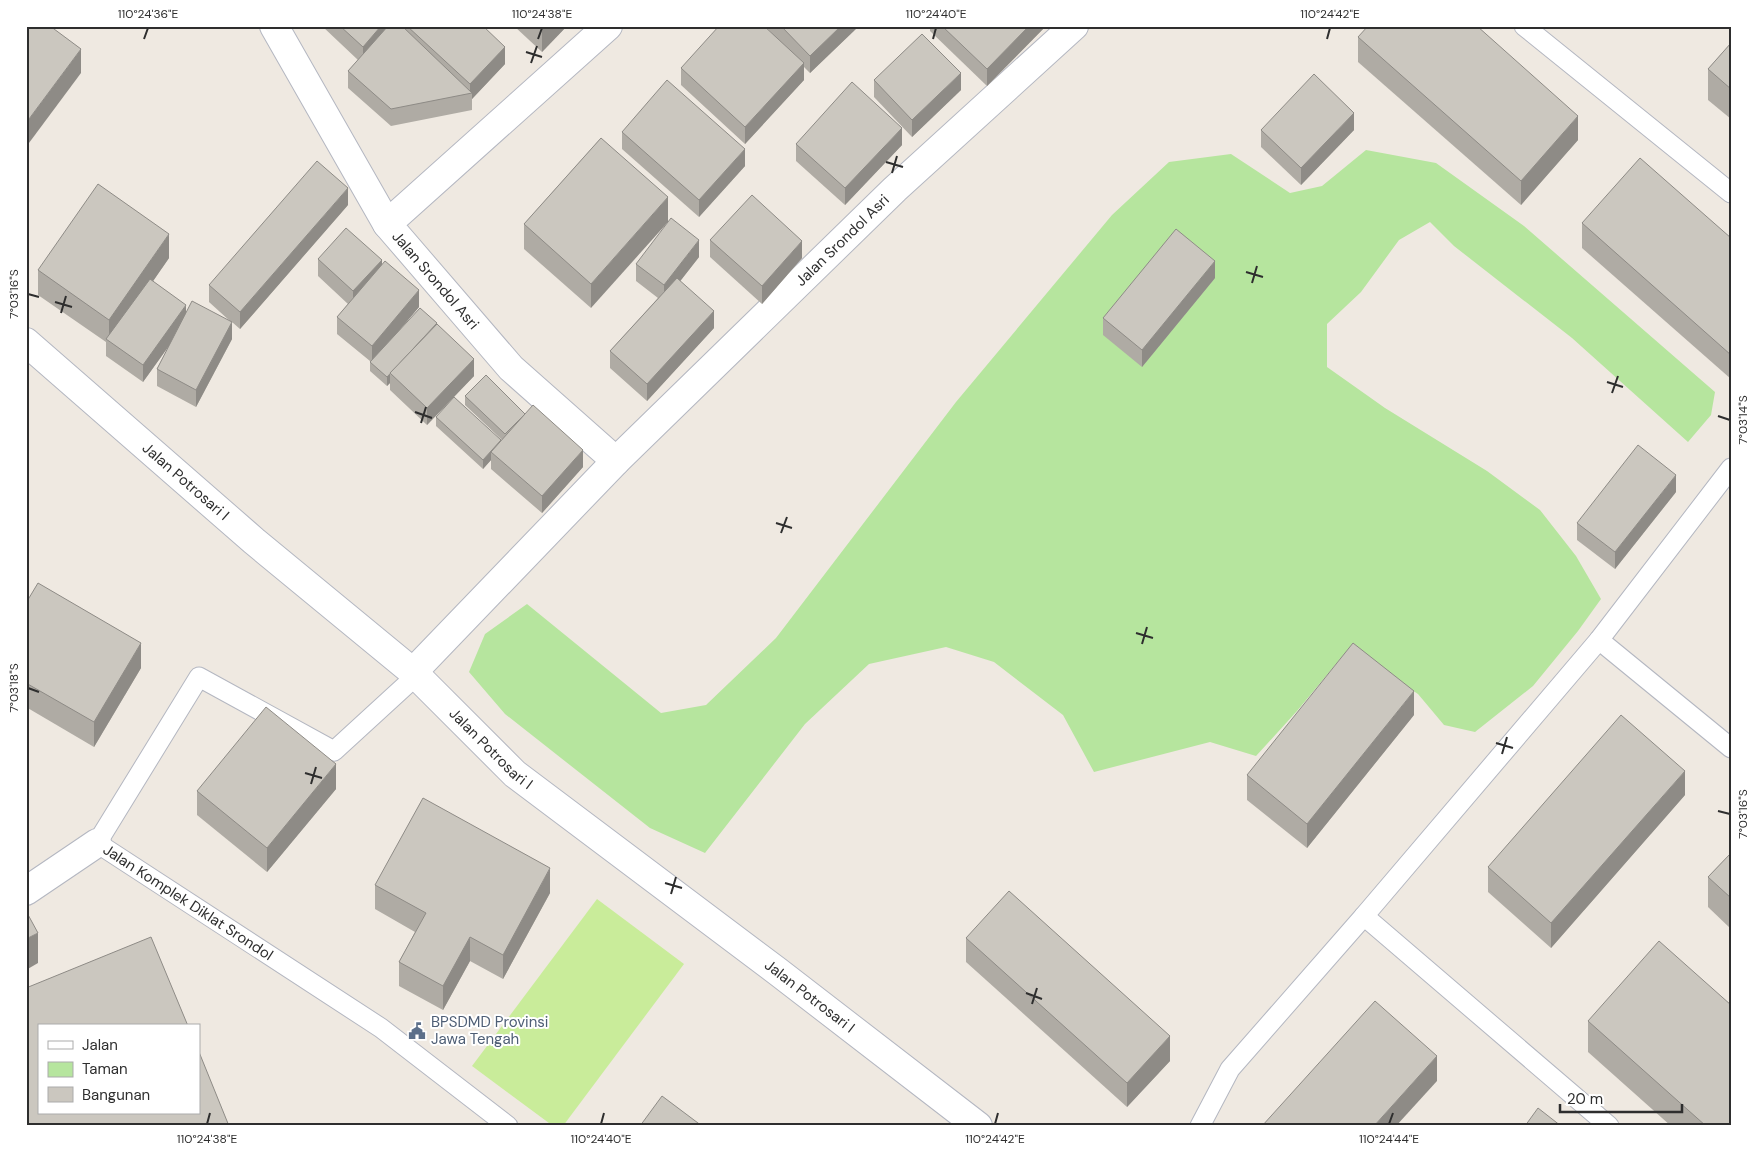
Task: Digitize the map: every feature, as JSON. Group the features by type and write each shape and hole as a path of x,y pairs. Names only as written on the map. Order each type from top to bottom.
{"street":[{"name":"Jalan Srondol Asri","path":"274,26 387,224 512,368 616,461"},
{"name":"Jalan Srondol Asri","path":"387,224 608,26"},
{"name":"Jalan Srondol Asri","path":"415,674 616,461 895,189 1074,26"},
{"name":"Jalan Potrosari I","path":"26,342 254,541 415,674 515,774 978,1126"},
{"path":"26,891 97,843"}],"lane":[{"path":"1524,26 1731,192"},
{"path":"1200,1126 1230,1069 1364,916 1599,640 1731,468"},
{"path":"1599,640 1731,748"},
{"name":"Jalan Komplek Diklat Srondol","path":"415,674 334,751 198,677 97,843 381,1028 508,1126"},
{"path":"1364,916 1609,1126"}],"green space":[{"path":"1366,150 1436,163 1524,226 1715,392 1711,415 1688,442 1572,338 1454,246 1430,222 1399,240 1361,292 1327,324 1327,367 1385,408 1487,471 1540,510 1576,556 1601,599 1578,631 1533,686 1475,732 1444,725 1418,694 1365,659 1341,658 1256,756 1210,742 1094,772 1063,715 994,662 946,647 869,664 805,724 705,853 650,828 505,714 469,672 485,634 527,604 661,713 706,705 776,638 956,402 1112,215 1169,162 1231,154 1290,193 1322,186"},
{"path":"597,899 684,964 563,1126 553,1126 472,1066"}],"building":[{"path":"26,26 50,26 81,49 26,123"},
{"path":"340,26 381,26 363,47"},
{"path":"388,26 402,26 472,93 391,109 348,71"},
{"path":"407,26 483,26 505,47 470,84"},
{"path":"719,26 764,26 804,63 745,127 681,68"},
{"path":"781,26 841,26 810,56"},
{"path":"942,26 1029,26 987,69"},
{"path":"1368,26 1477,26 1578,116 1521,181 1358,37"},
{"path":"922,34 961,73 912,120 874,80"},
{"path":"1731,43 1731,89 1708,69"},
{"path":"1314,74 1354,113 1301,168 1261,130"},
{"path":"667,80 745,149 699,200 622,132"},
{"path":"852,82 902,128 845,188 796,144"},
{"path":"601,138 668,197 591,284 524,224"},
{"path":"1640,158 1731,238 1731,355 1582,223"},
{"path":"317,161 348,188 240,312 209,285"},
{"path":"98,184 169,234 109,320 38,270"},
{"path":"752,195 802,241 762,286 710,240"},
{"path":"671,218 699,240 664,285 636,264"},
{"path":"346,228 382,260 353,291 318,259"},
{"path":"1176,229 1215,261 1142,350 1103,318"},
{"path":"385,261 419,290 372,346 337,317"},
{"path":"677,278 714,311 647,384 610,351"},
{"path":"150,279 186,305 143,365 106,339"},
{"path":"192,301 232,322 196,390 157,369"},
{"path":"420,308 437,323 387,377 370,362"},
{"path":"437,324 474,359 427,408 390,373"},
{"path":"486,375 525,414 505,434 465,396"},
{"path":"454,397 501,440 483,460 436,417"},
{"path":"533,405 583,450 542,496 491,452"},
{"path":"1638,445 1676,475 1615,552 1577,523"},
{"path":"38,583 141,643 94,722 26,683 26,603"},
{"path":"1353,643 1414,691 1307,824 1247,775"},
{"path":"266,707 336,764 267,848 197,791"},
{"path":"1621,715 1685,771 1551,923 1488,867"},
{"path":"423,798 550,868 503,955 470,937 443,986 399,962 426,913 375,885"},
{"path":"1731,853 1731,898 1708,877"},
{"path":"1009,891 1170,1036 1127,1083 966,938"},
{"path":"26,911 38,933 26,939"},
{"path":"151,937 187,1024 38,1024 38,1114 200,1114 200,1054 229,1126 26,1126 26,988"},
{"path":"1659,941 1731,1005 1731,1126 1706,1126 1588,1021"},
{"path":"1375,1001 1437,1056 1374,1126 1262,1126"},
{"path":"662,1096 702,1126 640,1126"},
{"path":"1538,1108 1561,1126 1525,1126"}],"place":[{"name":"BPSDMD Provinsi Jawa Tengah","path":"417,1031"}]}
